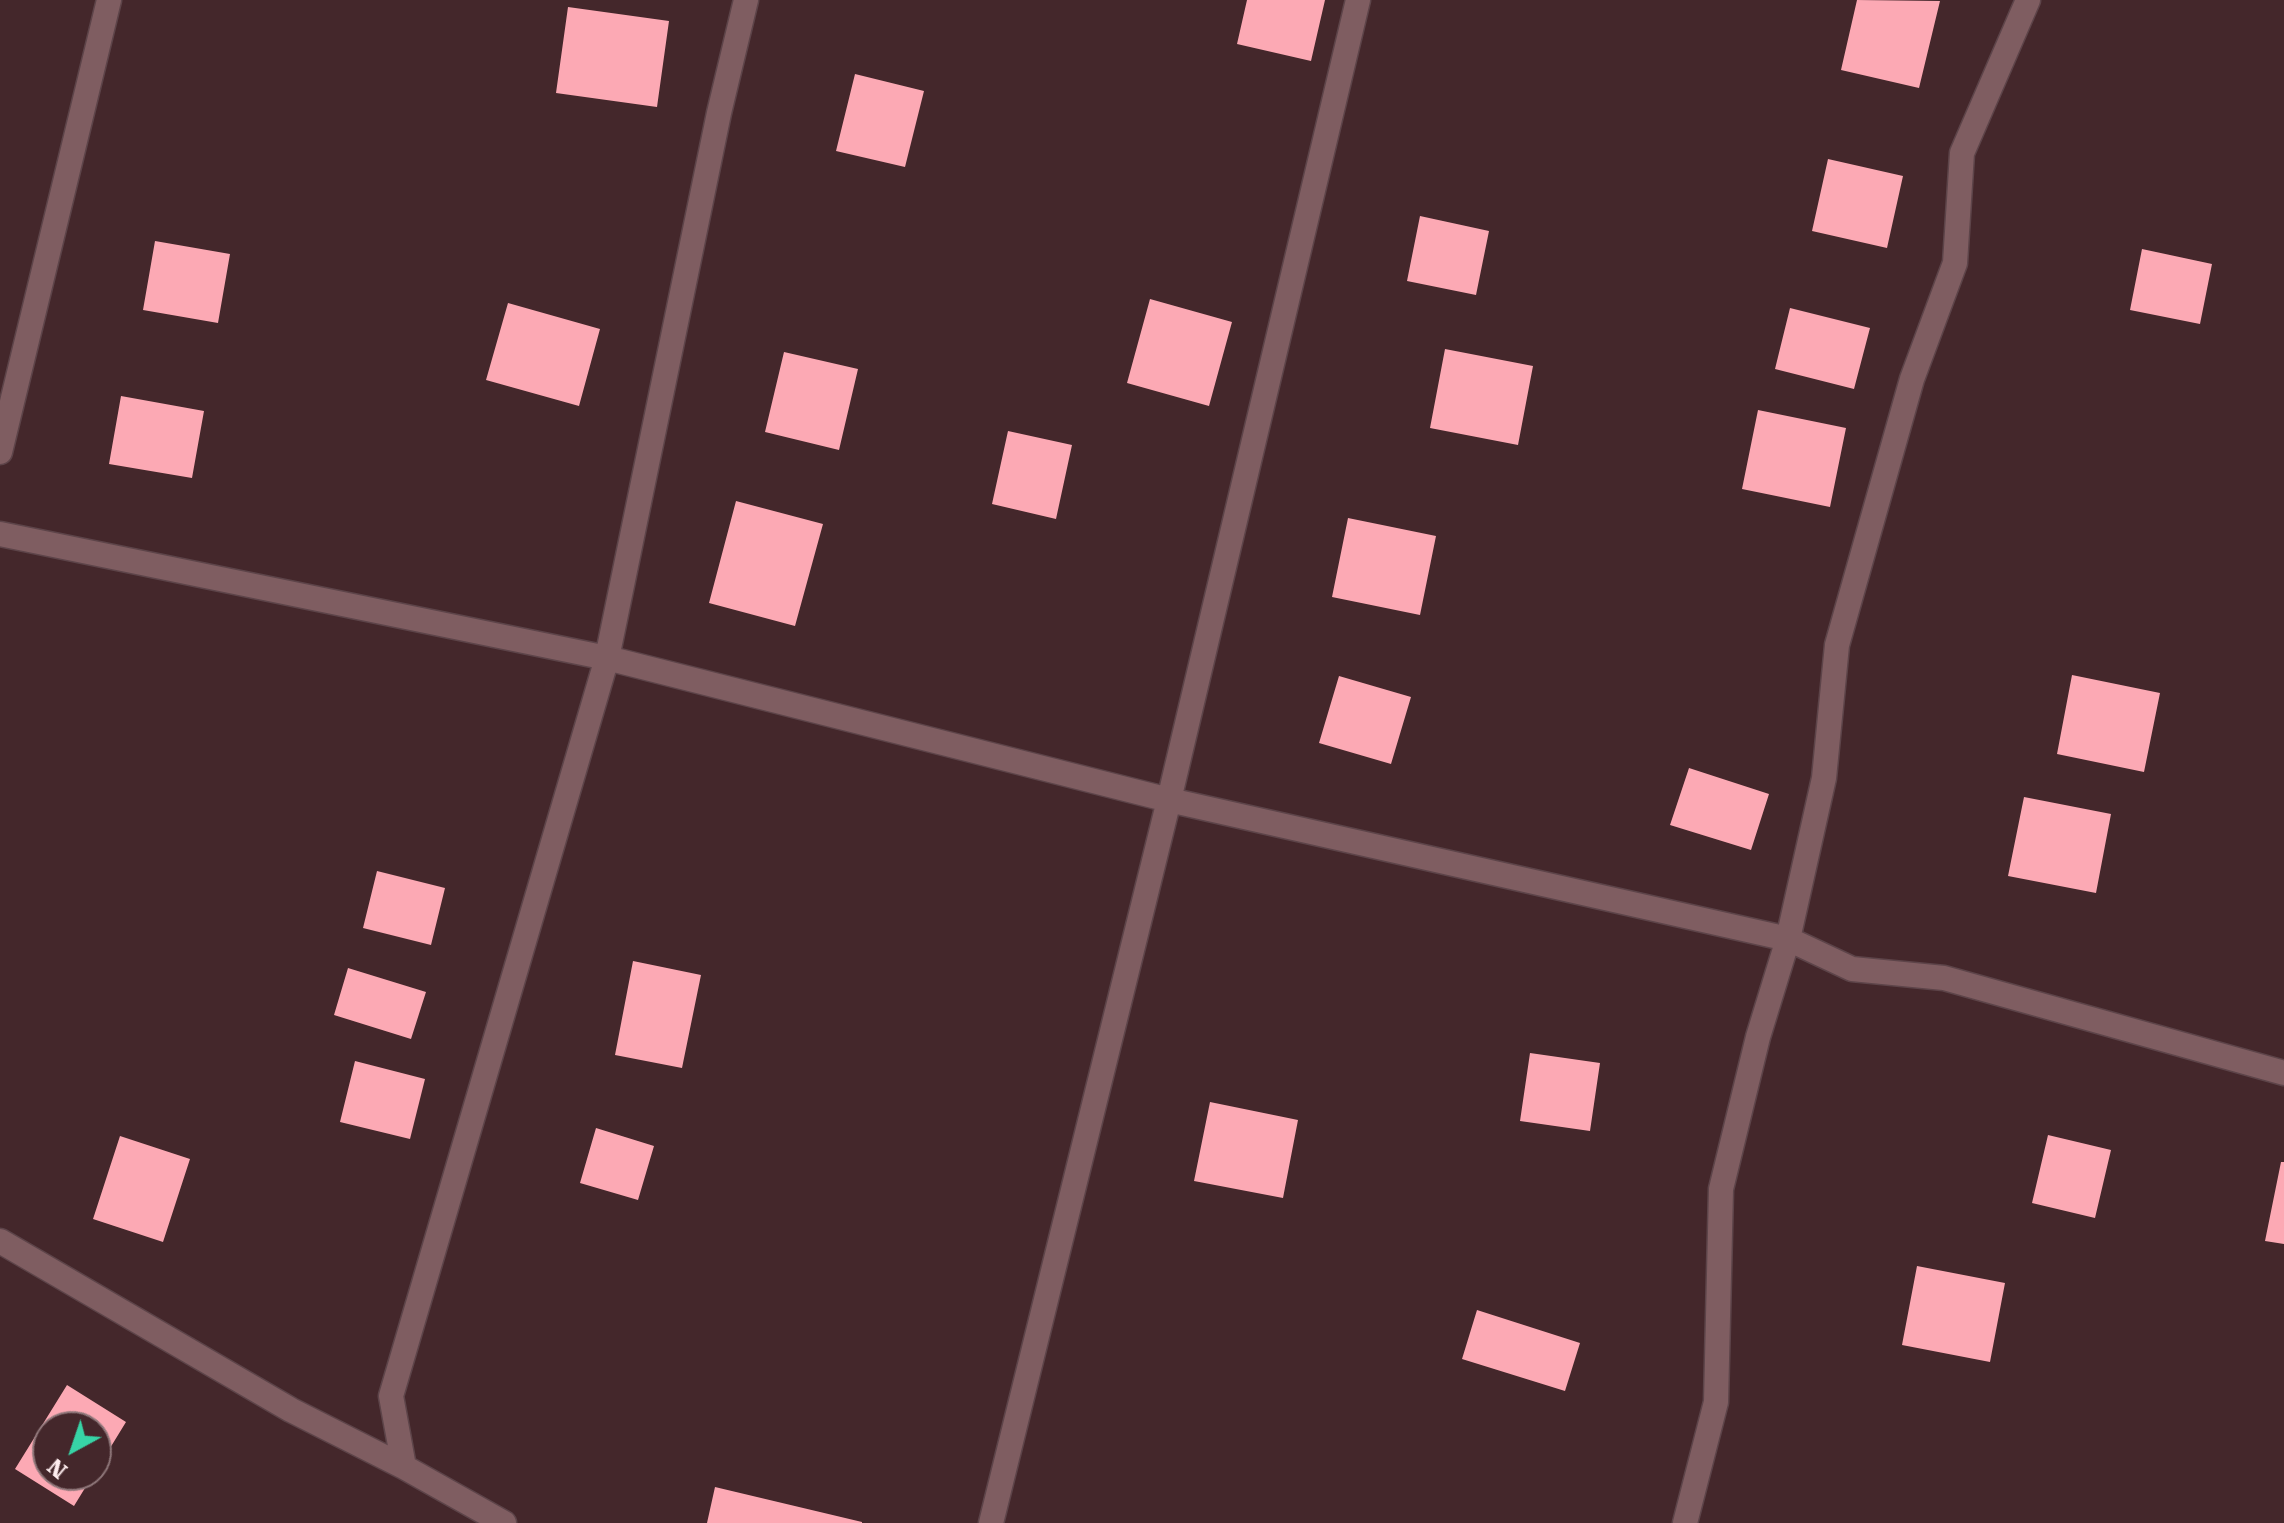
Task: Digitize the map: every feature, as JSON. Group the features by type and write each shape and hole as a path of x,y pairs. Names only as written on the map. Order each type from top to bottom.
{"street":[{"path":"0,452 109,0"},
{"path":"404,1467 391,1396 607,658 716,129 746,0"},
{"path":"991,1523 1169,800 1358,0"},
{"path":"1685,1523 1716,1402 1721,1189 1758,1037 1788,939 1824,778 1837,645 1912,379 1955,263 1962,153 2028,0"},
{"path":"0,534 607,658 1169,800 1788,939 1852,969 1944,978 2284,1073"},
{"path":"0,1241 291,1410 404,1467 504,1523"}],"building":[{"path":"1247,0 1325,0 1311,61 1237,44"},
{"path":"1857,0 1940,1 1919,88 1841,70"},
{"path":"568,7 669,21 657,107 556,93"},
{"path":"855,74 924,91 905,167 836,151"},
{"path":"1828,159 1903,176 1887,248 1812,231"},
{"path":"1420,216 1489,231 1476,295 1407,281"},
{"path":"155,241 230,254 218,323 143,310"},
{"path":"2142,249 2212,264 2200,324 2130,310"},
{"path":"1150,299 1232,322 1209,406 1127,383"},
{"path":"508,303 600,329 579,406 486,380"},
{"path":"1790,308 1870,328 1854,389 1775,369"},
{"path":"1445,349 1533,366 1518,445 1430,428"},
{"path":"784,352 858,369 839,450 765,432"},
{"path":"121,396 204,411 192,478 109,464"},
{"path":"1758,410 1846,428 1830,507 1742,489"},
{"path":"1008,431 1072,445 1056,519 992,504"},
{"path":"736,501 823,524 795,626 709,603"},
{"path":"1348,518 1436,536 1420,615 1332,597"},
{"path":"2072,675 2160,693 2144,772 2057,754"},
{"path":"1339,676 1411,697 1391,764 1319,743"},
{"path":"1689,768 1769,794 1751,850 1670,825"},
{"path":"2024,797 2111,814 2096,893 2008,876"},
{"path":"377,871 445,888 431,945 363,928"},
{"path":"633,961 701,975 682,1068 615,1055"},
{"path":"348,968 426,992 411,1039 334,1015"},
{"path":"1530,1053 1600,1063 1590,1131 1520,1121"},
{"path":"355,1061 425,1079 410,1139 340,1122"},
{"path":"1210,1102 1298,1120 1283,1198 1194,1181"},
{"path":"596,1128 654,1146 638,1200 580,1183"},
{"path":"2048,1135 2111,1150 2095,1218 2032,1203"},
{"path":"120,1136 190,1159 163,1242 93,1219"},
{"path":"2281,1162 2284,1162 2284,1244 2265,1241"},
{"path":"1917,1266 2005,1283 1990,1362 1902,1345"},
{"path":"1477,1310 1580,1343 1565,1391 1462,1359"},
{"path":"67,1385 108,1411 51,1411"},
{"path":"112,1413 126,1422 112,1445"},
{"path":"32,1442 32,1480 15,1469"},
{"path":"715,1487 862,1522 862,1523 707,1523"},
{"path":"50,1491 83,1491 74,1506"}]}
